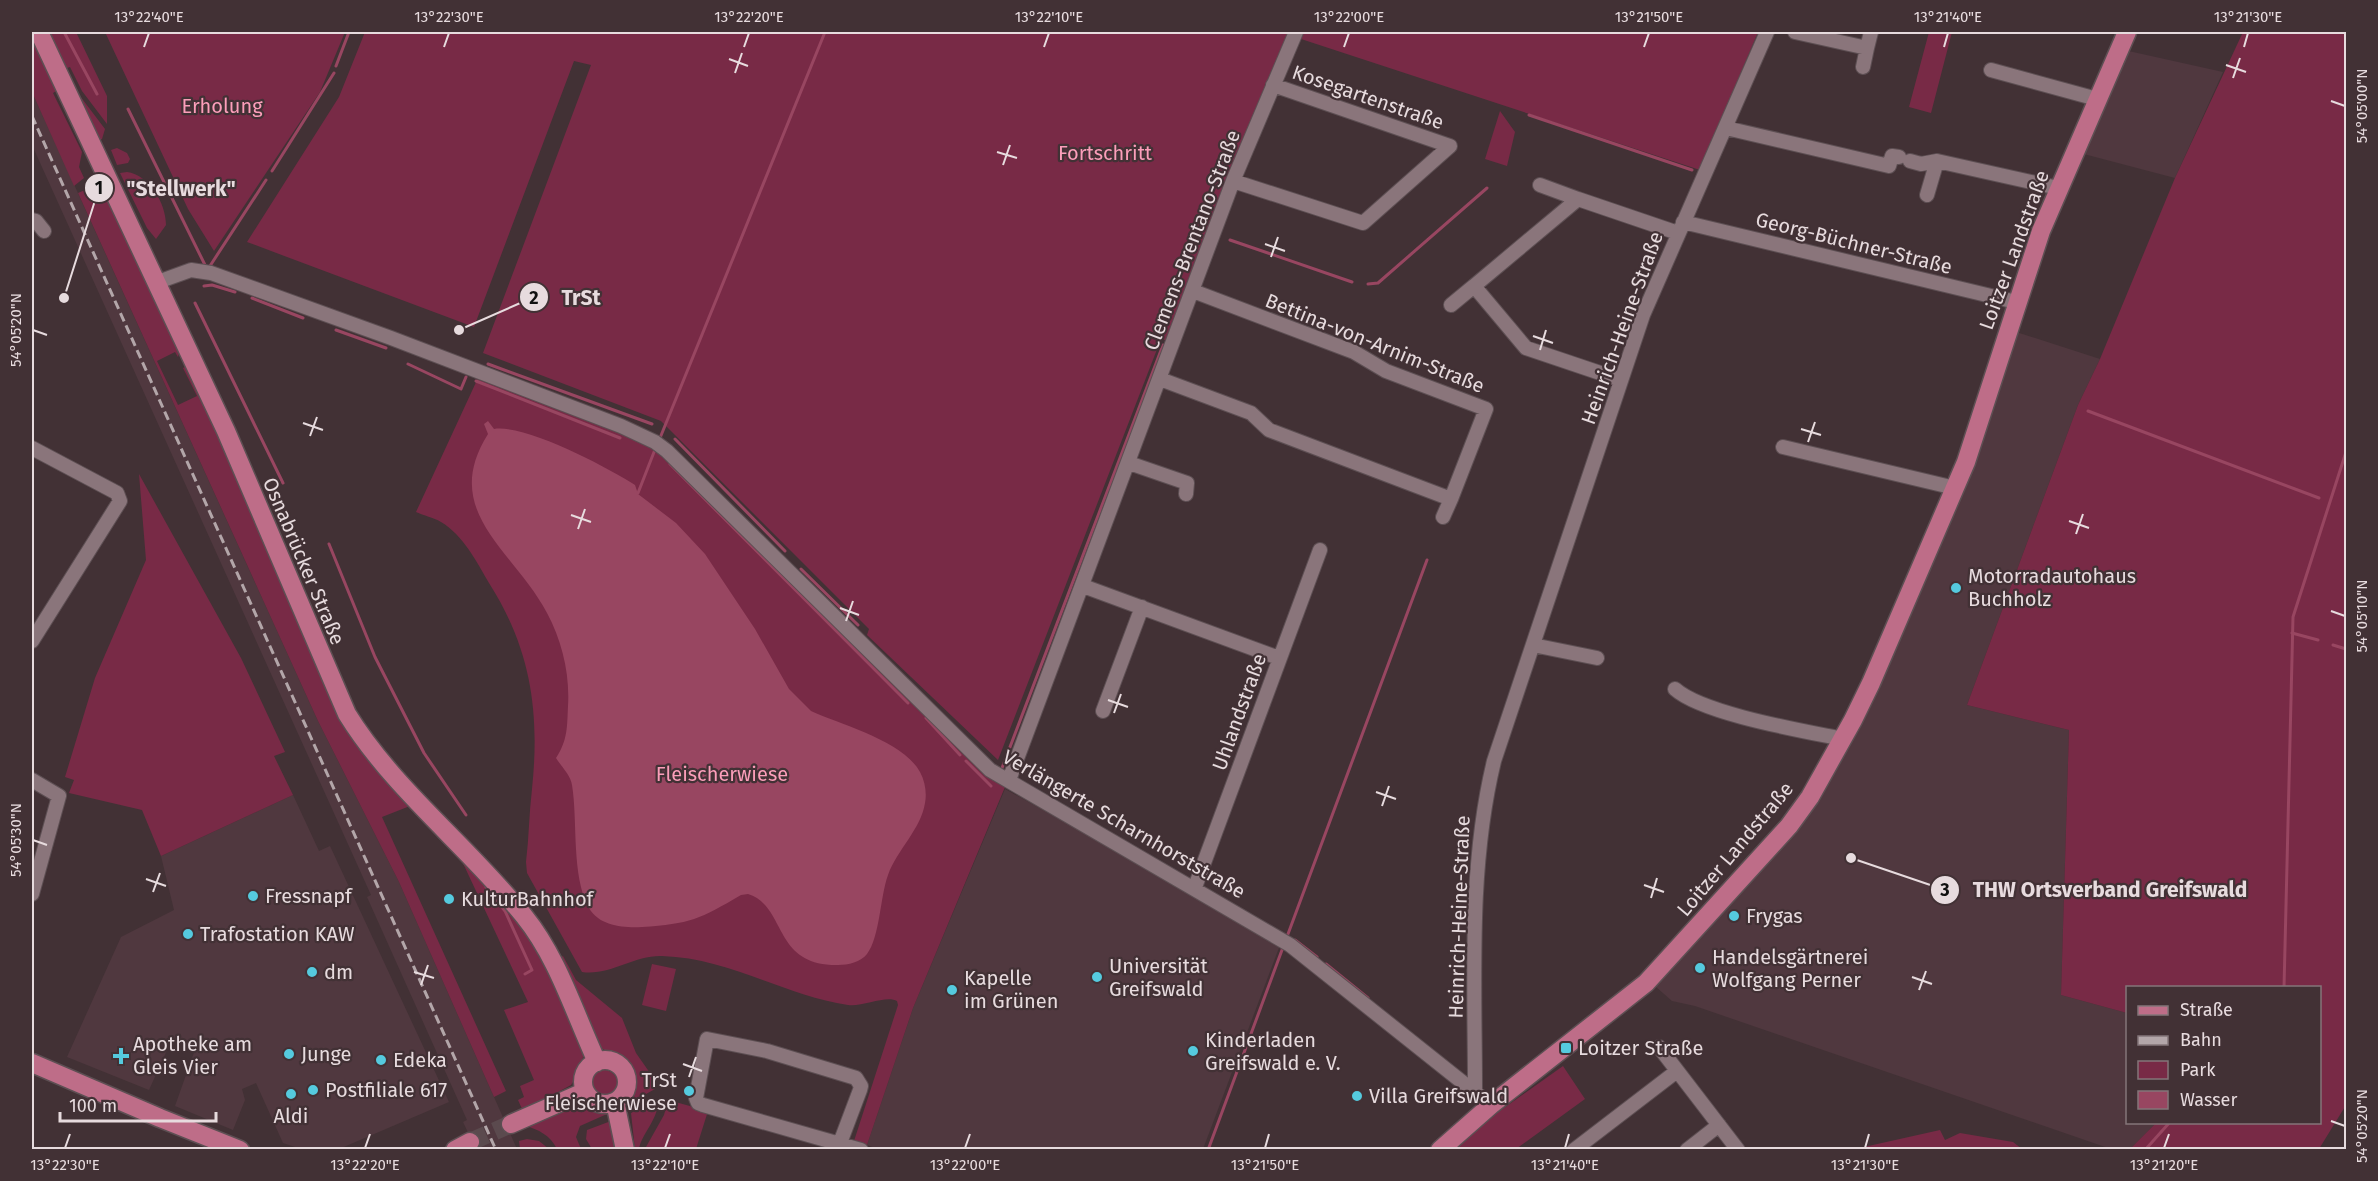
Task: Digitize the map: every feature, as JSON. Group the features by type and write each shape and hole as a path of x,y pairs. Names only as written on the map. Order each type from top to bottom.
{"main road":[{"name":"Osnabrücker Straße","path":"39,32 226,431 327,674 347,714 373,752 525,917 553,961 597,1062"},
{"name":"Loitzer Landstraße","path":"1491,1105 1646,983 1789,826 1810,797 1843,739 1875,672 1955,488 1976,437 2016,302 2058,188 2127,32"},
{"path":"597,1062 612,1062 623,1071 626,1086 624,1093 615,1102 600,1104 584,1092 583,1077 591,1065 597,1062"},
{"path":"32,1063 186,1129 240,1149"},
{"path":"511,1124 584,1092"},
{"path":"615,1102 625,1149"},
{"path":"1440,1149 1491,1105"}],"street":[{"name":"Clemens-Brentano-Straße","path":"1010,780 1233,181 1296,32"},
{"name":"Heinrich-Heine-Straße","path":"1475,1091 1474,939 1482,810 1494,761 1643,315 1767,32"},
{"path":"1795,32 1867,48"},
{"path":"1863,67 1871,32"},
{"path":"1991,70 2097,99"},
{"name":"Kosegartenstraße","path":"1233,181 1363,223 1450,146 1273,85"},
{"path":"1726,128 1889,166 1892,156 1921,164 1937,161 2058,188"},
{"path":"1927,195 1937,161"},
{"name":"Georg-Büchner-Straße","path":"1540,186 1680,227 2016,302"},
{"path":"1451,305 1578,199"},
{"path":"32,220 36,221 44,231"},
{"name":"Verlängerte Scharnhorststraße","path":"155,283 191,270 211,273 391,338 621,426 658,445 990,770 1195,887 1290,945 1491,1105"},
{"path":"1474,286 1526,348 1621,380"},
{"name":"Bettina-von-Arnim-Straße","path":"1193,291 1354,352 1386,371 1486,409 1443,517"},
{"path":"1160,380 1251,413 1269,430 1451,499"},
{"path":"1783,447 1955,488"},
{"path":"32,448 117,493 120,501 32,641"},
{"path":"1129,463 1187,483 1186,494"},
{"name":"Uhlandstraße","path":"1195,887 1320,550"},
{"path":"1083,586 1279,658"},
{"path":"1103,711 1142,608"},
{"path":"1533,645 1596,658"},
{"path":"1675,689 1682,695 1711,707 1843,739"},
{"path":"32,780 59,796 32,894"},
{"path":"840,1143 861,1090 856,1078 767,1051 707,1039 696,1098 698,1102 840,1143 861,1149"},
{"path":"1659,1047 1738,1149"},
{"path":"1574,1149 1677,1071"},
{"path":"1687,1149 1719,1125"},
{"path":"186,1129 220,1149"}],"shaded area":[{"path":"2124,50 2223,72 2175,178 2080,153"},
{"path":"32,92 318,721 399,882 517,1149 476,1149 463,1122 467,1120 367,897 371,895 32,145"},
{"path":"2013,331 2100,359 2078,405 1967,705 2069,730 2061,995 2126,1013 2126,1124 2155,1124 2130,1149 2111,1149 1695,1006 1672,1001 1655,986 1814,800"},
{"name":"Universität Greifswald","path":"1005,789 1194,894 1280,945 1203,1149 881,1150 867,1145 913,1008"},
{"path":"293,795 319,851 330,846 449,1102 339,1149 301,1149 283,1143 256,1083 242,1089 245,1100 233,1130 175,1106 197,1044 172,1039 149,1090 67,1057 121,937 174,910 161,856"}],"green space":[{"path":"32,32 44,54 56,91 53,93 82,152 79,167 84,178 74,186 32,92"},
{"path":"45,32 76,32 107,96 107,124 82,91 70,67 67,68"},
{"name":"Erholung","path":"105,32 345,32 320,92 214,251 188,209"},
{"name":"Fortschritt","path":"365,32 1291,32 1223,189 1168,341 1161,339 998,760 867,635 869,629 661,421 483,353 591,65 574,61 474,327 247,242 339,97"},
{"path":"1300,32 1758,32 1700,170 1298,38"},
{"path":"1929,32 1952,32 1931,113 1909,107"},
{"path":"2243,32 2346,32 2346,1105 2319,1149 2130,1149 2155,1124 2321,1124 2321,986 2126,986 2126,1013 2061,995 2069,730 1967,705 2078,405 2100,359 2175,178"},
{"path":"80,96 105,129 99,141 90,126"},
{"path":"1500,111 1515,132 1507,166 1485,159"},
{"path":"117,148 127,153 130,159 128,163 117,165 111,150"},
{"path":"120,173 135,174 149,184 163,208 166,225 156,239 147,228"},
{"path":"101,183 181,347 178,357 175,352 157,361 178,405 197,396 183,368 185,367 192,370 328,690 410,806 382,817 506,1091 494,1097 399,882 318,721 78,193"},
{"name":"Fleischerwiese","path":"478,378 629,436 665,455 968,754 1005,787 913,1008 867,1145 854,1141 898,1005 897,1001 887,999 848,1005 824,1000 733,970 687,958 652,957 602,971 582,972 527,873 535,734 533,707 523,657 515,632 503,608 469,550 449,527 438,520 416,512"},
{"path":"139,474 241,658 285,752 274,756 293,795 161,856 142,810 69,793 74,780 65,777 95,678 146,560"},
{"path":"435,827 531,935 562,996 584,1054 578,1074 571,1085 523,1111 518,1100 524,1097 520,1086 534,1080 504,1010 528,1002 461,859"},
{"path":"563,956 576,980 622,1018 636,1053 657,1083 655,1089 630,1103 627,1099 634,1087 632,1070 618,1057 601,1048 558,959"},
{"path":"652,964 676,969 666,1011 642,1005"},
{"path":"1563,1066 1585,1099 1516,1149 1455,1149 1497,1113"},
{"path":"604,1070 613,1074 617,1083 613,1092 604,1096 595,1092 591,1083 595,1074"},
{"path":"657,1099 654,1118 639,1149 635,1149 631,1113"},
{"path":"668,1100 708,1111 696,1149 646,1147 664,1115"},
{"path":"578,1104 586,1104 607,1114 580,1126 576,1137 581,1149 557,1149 544,1134 524,1125"},
{"path":"611,1121 616,1149 592,1149 586,1139 587,1130"},
{"path":"1940,1130 1945,1140 1960,1133 2013,1142 2022,1149 1855,1149"},
{"path":"527,1139 539,1141 549,1149 520,1149 519,1141"}],"water":[{"path":"488,421 494,429 526,433 566,448 635,485 638,494 676,523 705,554 755,629 789,689 811,711 871,735 900,751 920,772 926,791 923,813 888,875 875,938 867,954 861,959 850,964 838,965 817,963 802,956 791,946 769,910 748,894 741,895 694,919 658,926 612,925 593,914 583,895 577,865 572,785 556,758 565,739 568,706 568,682 561,646 547,613 533,590 487,529 476,508 472,486 475,462 488,434 484,424"}],"waterway":[{"path":"64,32 97,94"},
{"path":"336,66 349,32"},
{"path":"660,438 825,32"},
{"path":"272,171 334,73"},
{"path":"128,109 207,269"},
{"path":"1529,115 1692,170"},
{"path":"208,269 266,180"},
{"path":"1368,284 1378,283 1487,188"},
{"path":"1230,240 1352,282"},
{"path":"204,286 212,285 235,292"},
{"path":"252,298 303,318"},
{"path":"195,303 283,483"},
{"path":"336,330 386,348"},
{"path":"1002,768 1163,345"},
{"path":"408,364 461,389 466,377"},
{"path":"488,364 652,424"},
{"path":"476,381 620,438"},
{"path":"2088,411 2319,498"},
{"path":"675,439 785,551"},
{"path":"638,493 656,447"},
{"path":"2284,986 2293,617 2346,452"},
{"path":"670,464 908,703"},
{"path":"329,544 375,657 424,753 466,815"},
{"path":"1288,934 1427,560"},
{"path":"801,569 858,625"},
{"path":"2292,633 2318,640"},
{"path":"2333,645 2346,649"},
{"path":"926,718 960,755"},
{"path":"966,761 991,786"},
{"path":"486,887 505,911 532,970 525,974"},
{"path":"1295,940 1317,957"},
{"path":"1208,1150 1282,950"},
{"path":"1326,964 1368,998"},
{"path":"2145,1150 2168,1124"}],"tunnel":[{"path":"470,1142 511,1124"}],"railway":[{"path":"32,116 496,1150"}],"place":[{"name":"\"Stellwerk\"","path":"64,298"},
{"name":"TrSt","path":"459,330"},
{"name":"Motorradautohaus Buchholz","path":"1956,588"},
{"name":"THW Ortsverband Greifswald","path":"1851,858"},
{"name":"Fressnapf","path":"253,896"},
{"name":"KulturBahnhof","path":"449,899"},
{"name":"Frygas","path":"1734,916"},
{"name":"Trafostation KAW","path":"188,934"},
{"name":"Handelsgärtnerei Wolfgang Perner","path":"1700,968"},
{"name":"dm","path":"312,972"},
{"name":"Universität Greifswald","path":"1097,977"},
{"name":"Kapelle im Grünen","path":"952,990"},
{"name":"Loitzer Straße","path":"1566,1048"},
{"name":"Kinderladen Greifswald e. V.","path":"1193,1051"},
{"name":"Junge","path":"289,1054"},
{"name":"Apotheke am Gleis Vier","path":"121,1056"},
{"name":"Edeka","path":"381,1060"},
{"name":"Postfiliale 617","path":"313,1090"},
{"name":"TrSt Fleischerwiese","path":"689,1091"},
{"name":"Aldi","path":"291,1094"},
{"name":"Villa Greifswald","path":"1357,1096"}]}
